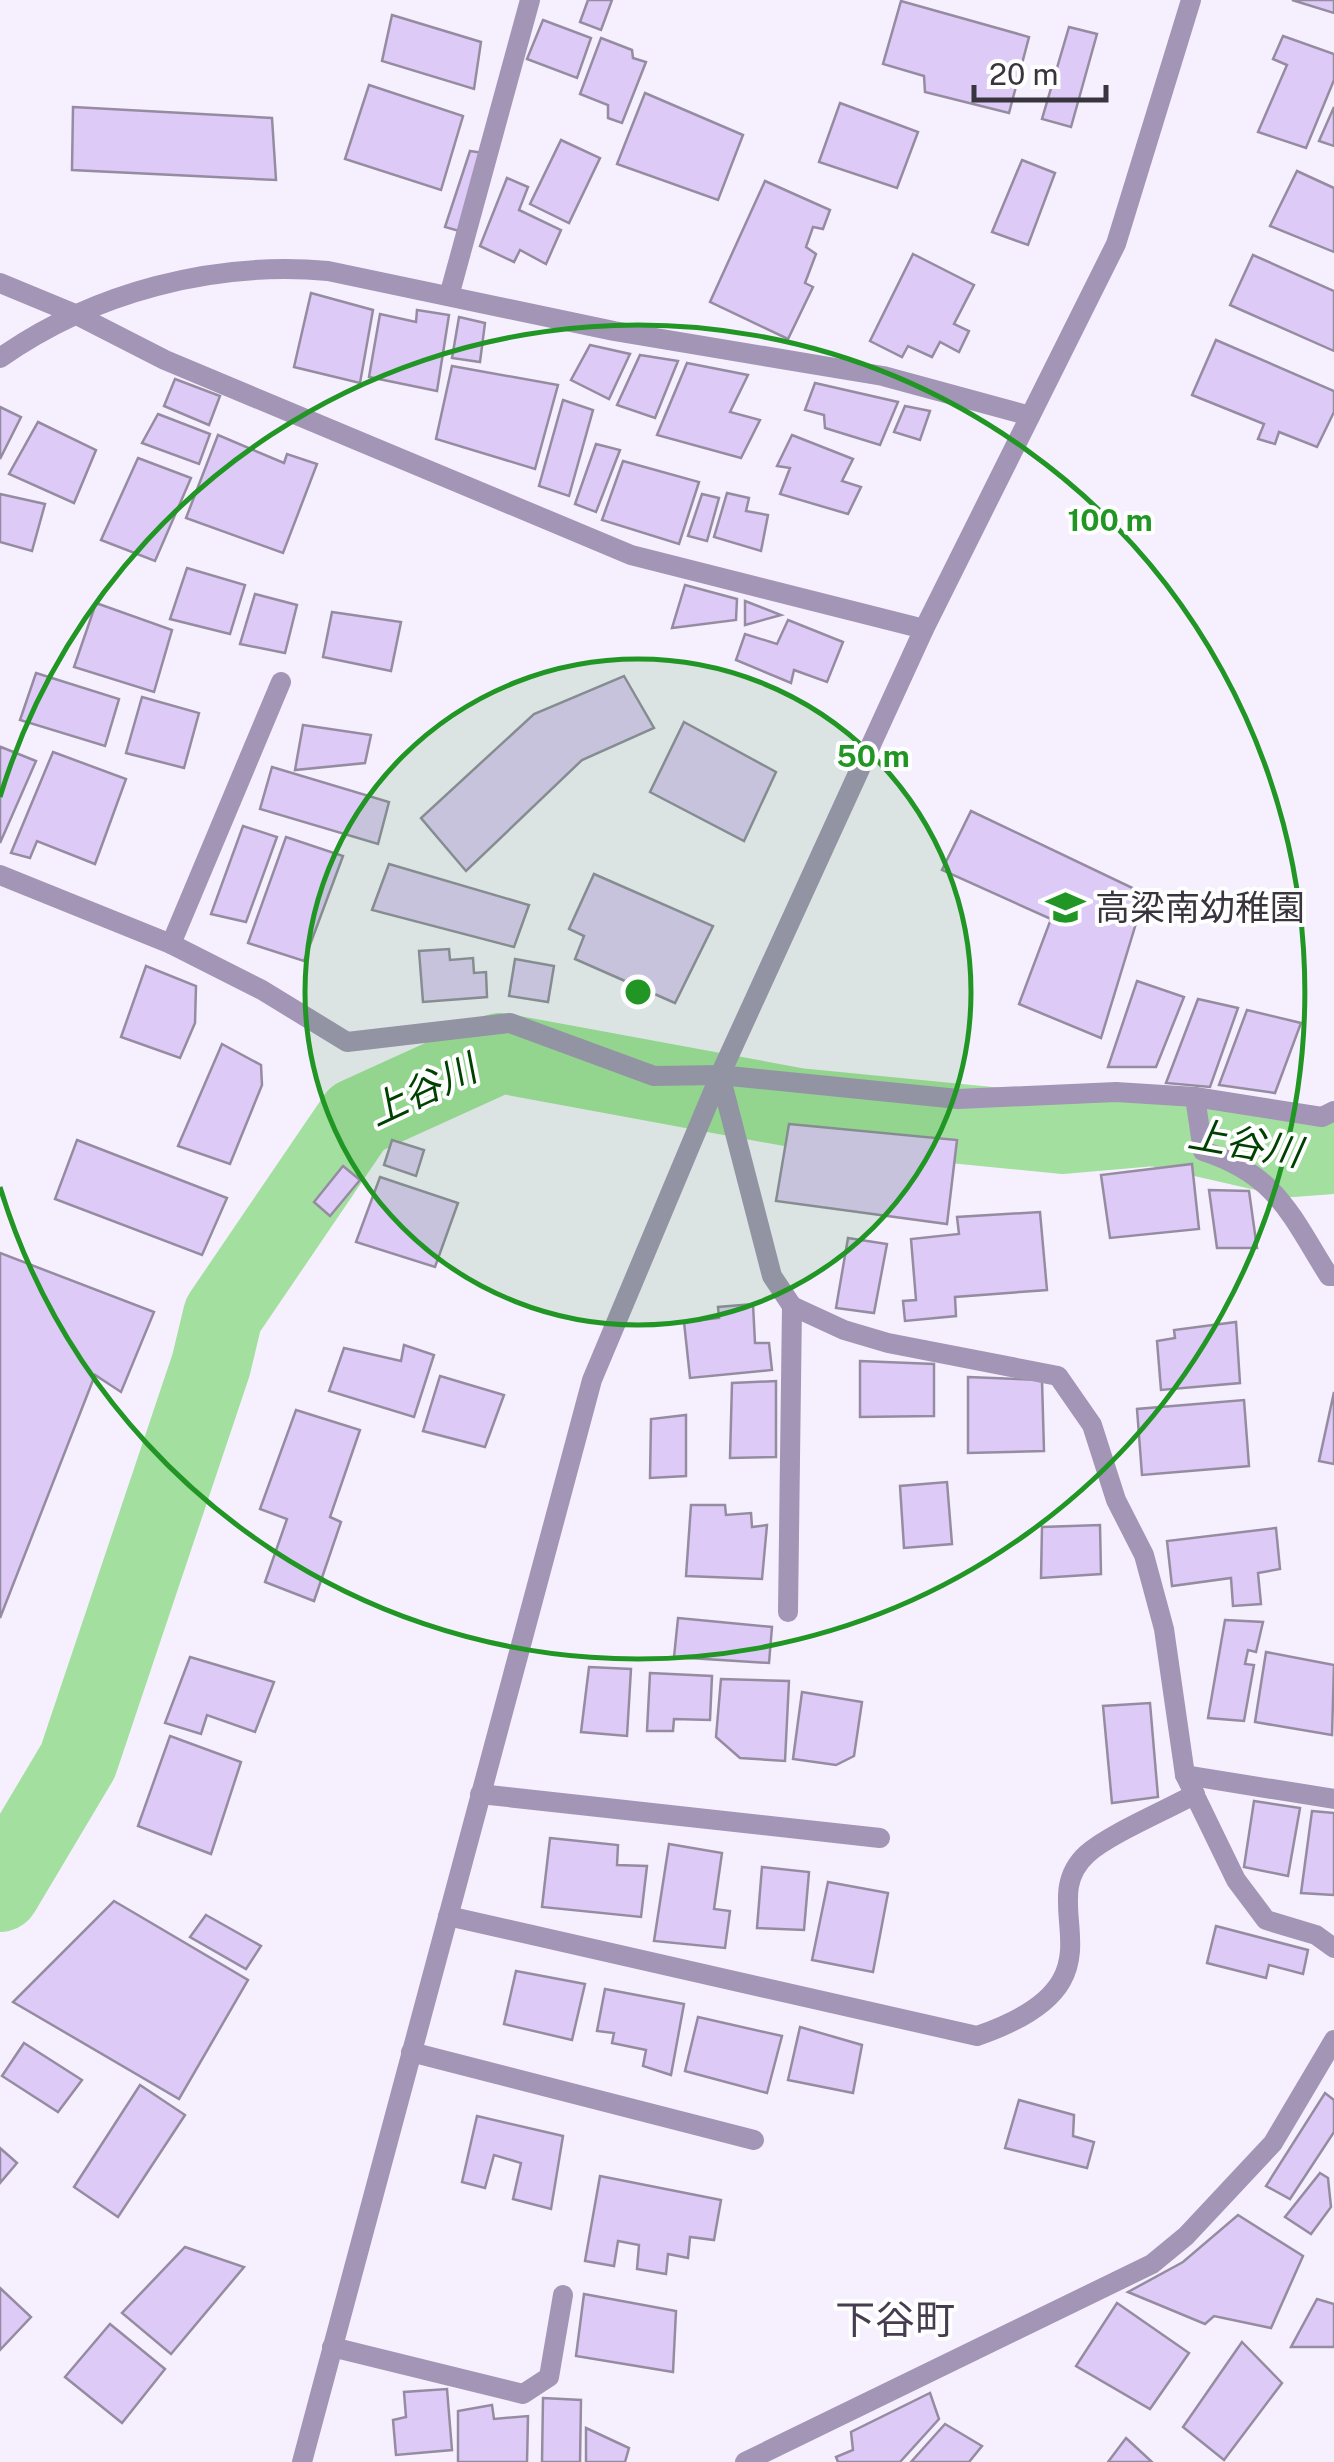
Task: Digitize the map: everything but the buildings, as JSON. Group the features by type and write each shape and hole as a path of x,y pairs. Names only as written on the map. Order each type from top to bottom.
{"street":[{"path":"449,296 530,0"},
{"path":"302,2462 592,1380 720,1075 924,630 1116,244 1191,0"},
{"path":"0,358 75,314 139,290 282,267 328,271 614,330 883,376 1030,416"},
{"path":"0,283 75,314 165,360 631,555 924,630"},
{"path":"171,944 281,682"},
{"path":"0,874 171,944 262,990 347,1042 510,1024 654,1076 720,1075 958,1100 1116,1092 1195,1097 1322,1116 1334,1111"},
{"path":"720,1075 772,1276 792,1306 844,1330 888,1343 1058,1376 1092,1425 1116,1500 1144,1555 1164,1630 1185,1774 1236,1880 1266,1920 1316,1934 1334,1948"},
{"path":"1195,1097 1204,1151 1228,1159 1271,1185 1329,1276 1334,1276"},
{"path":"788,1612 792,1306"},
{"path":"1185,1774 1334,1799"},
{"path":"480,1794 880,1838"},
{"path":"448,1916 977,2036 1015,2022 1048,1999 1070,1968 1069,1884 1087,1854 1195,1794"},
{"path":"745,2462 1152,2264 1186,2236 1273,2143 1334,2040"},
{"path":"411,2052 754,2140"},
{"path":"332,2348 522,2394 549,2377 563,2295"}],"waterway":[{"name":"上谷川","path":"0,1892 78,1761 211,1365 223,1315 357,1118 500,1053 798,1108 1063,1134 1155,1126 1291,1157 1334,1154"}],"place":[{"name":"高梁南幼稚園","path":"1065,907"}],"district":[{"name":"下谷町","path":"895,2319"}]}
